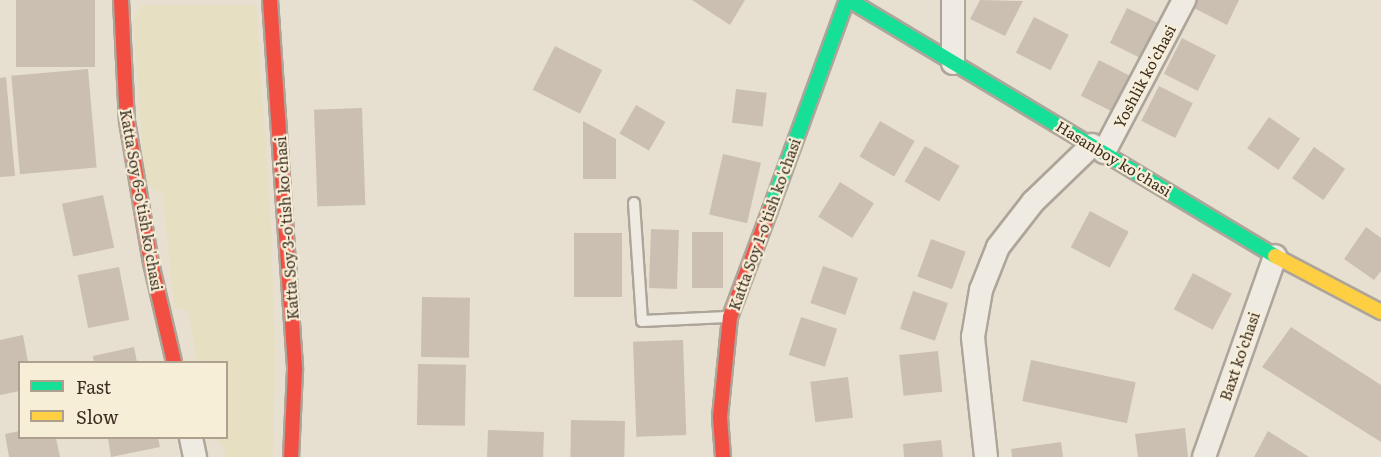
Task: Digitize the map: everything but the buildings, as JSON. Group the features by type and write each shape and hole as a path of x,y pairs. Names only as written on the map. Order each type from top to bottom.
{"street":[{"name":"Katta Soy 6-o'tish ko'chasi","path":"122,0 127,121 151,263 174,361"},
{"name":"Katta Soy 3-o'tish ko'chasi","path":"270,0 295,370 291,457"},
{"name":"Hasanboy ko'chasi","path":"848,0 1275,256 1379,307"},
{"name":"Katta Soy 1-o'tish ko'chasi","path":"723,457 720,417 730,317 848,0"},
{"path":"953,0 953,63"},
{"name":"Yoshlik ko'chasi","path":"986,457 973,338 981,290 998,247 1033,202 1098,148 1184,0"},
{"name":"Baxt ko'chasi","path":"1204,457 1275,256"},
{"path":"191,439 195,457"}],"lane":[{"path":"634,203 642,321 730,317"}],"shaded area":[{"path":"142,5 256,5 271,228 275,349 273,457 226,457 224,447 214,439 228,439 228,361 197,361 188,310 174,308 163,195 145,183 133,21"}],"traffic: fast":[{"path":"770,210 847,0"},
{"path":"849,0 1275,256"}],"traffic: slow":[{"path":"1275,256 1381,312"}],"traffic: jam":[{"path":"121,0 127,121 151,263 174,361"},
{"path":"270,0 295,370 291,457"},
{"path":"723,457 720,417 730,317 770,210"}]}
